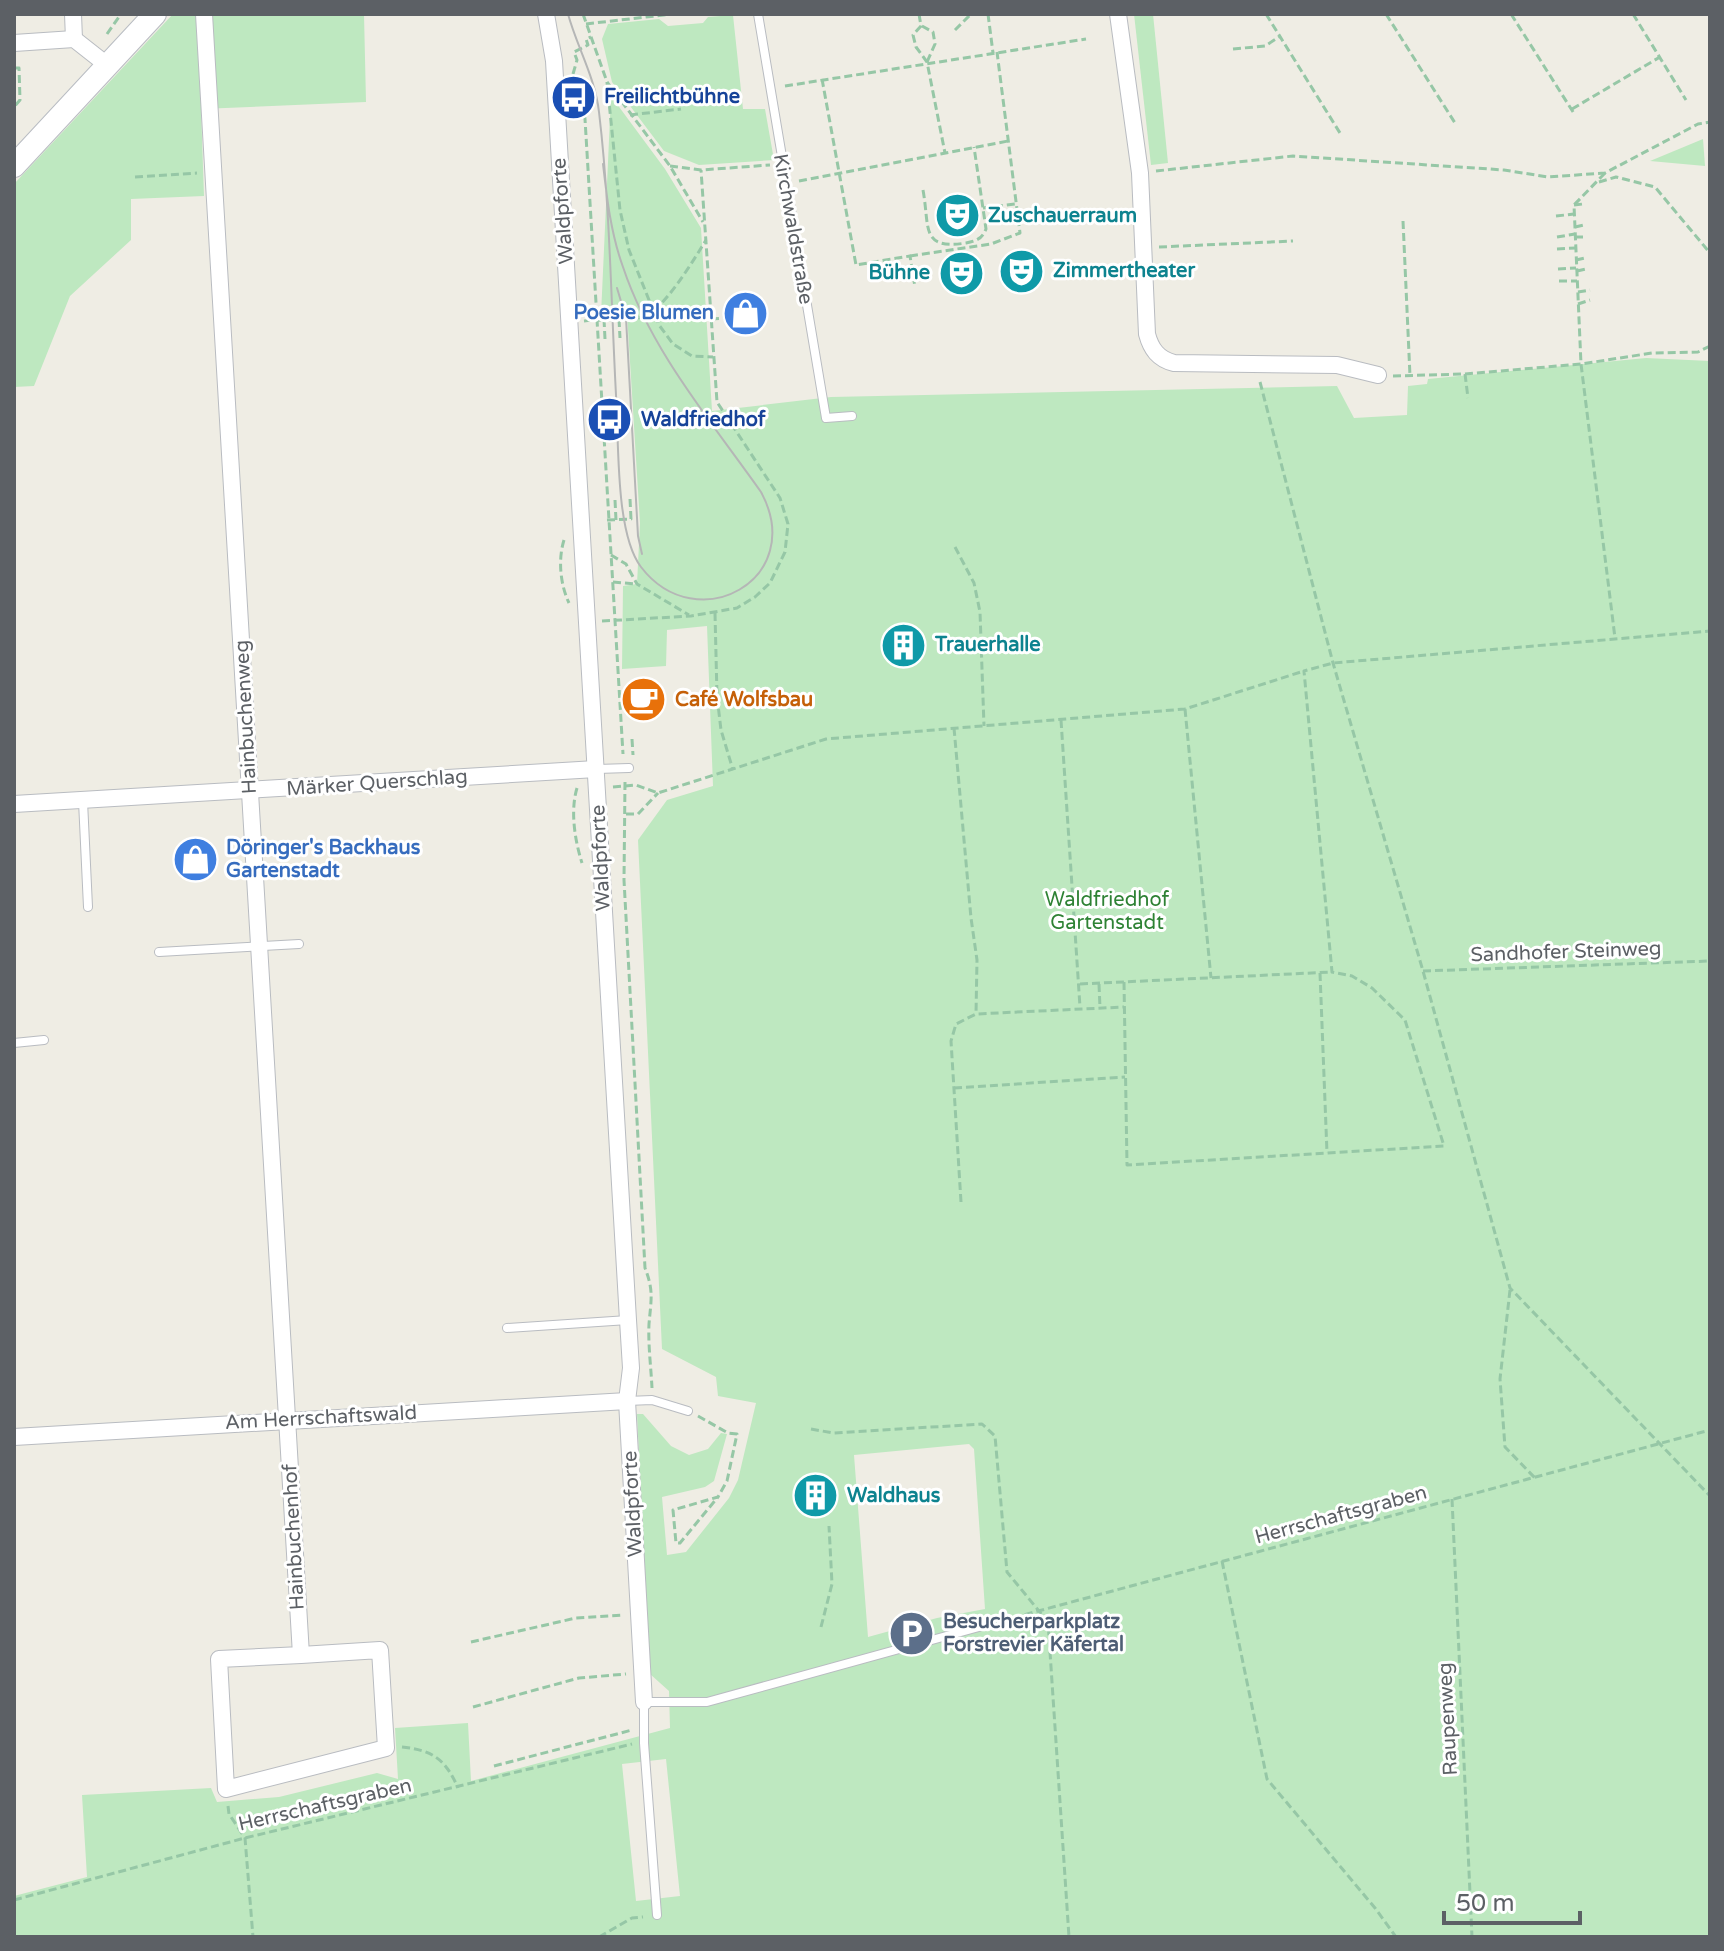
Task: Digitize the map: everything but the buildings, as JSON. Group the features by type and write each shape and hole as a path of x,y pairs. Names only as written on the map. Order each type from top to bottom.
{"street":[{"path":"73,14 74,39"},
{"path":"14,166 155,14"},
{"name":"Hainbuchenweg","path":"204,14 288,1419"},
{"name":"Waldpforte","path":"546,14 554,61 631,1368 627,1401 644,1702"},
{"path":"1118,14 1140,173 1147,334 1159,357 1174,363 1337,365 1378,375"},
{"path":"14,43 74,39 107,65"},
{"name":"Märker Querschlag","path":"14,804 596,769"},
{"name":"Am Herrschaftswald","path":"14,1437 627,1401"},
{"name":"Hainbuchenhof","path":"288,1419 301,1655"},
{"path":"380,1650 386,1748 226,1789 219,1659 380,1650"}],"lane":[{"name":"Kirchwaldstraße","path":"758,14 826,418 852,416"},
{"path":"596,769 626,768"},
{"path":"83,800 88,907"},
{"path":"159,952 299,944"},
{"path":"14,1043 44,1040"},
{"path":"507,1328 628,1320"},
{"path":"627,1401 652,1400 688,1411"},
{"path":"657,1915 644,1743 644,1702 707,1702 979,1627"}],"path":[{"path":"583,14 607,82 620,210 629,250 653,313 673,344 692,356 713,357"},
{"path":"586,24 672,14"},
{"path":"919,14 921,26"},
{"path":"955,30 971,14"},
{"path":"822,79 856,265 991,244 1020,233 988,14"},
{"path":"1266,14 1340,133"},
{"path":"1395,14 1388,16 1455,123"},
{"path":"1511,14 1575,115"},
{"path":"1633,14 1686,100"},
{"path":"1276,30 1283,25"},
{"path":"921,26 913,35 916,47 927,62 945,153"},
{"path":"921,26 933,32 935,44 927,62"},
{"path":"1644,32 1650,28"},
{"path":"571,77 577,60 574,52 588,45 586,39 591,37"},
{"path":"1233,49 1265,46 1280,37"},
{"path":"769,88 1086,39"},
{"path":"1529,44 1537,39"},
{"path":"1415,60 1423,54"},
{"path":"1572,109 1660,57"},
{"path":"554,61 571,77 582,98 585,119 607,520 626,768 624,880 645,1268 653,1299 649,1325 652,1400"},
{"path":"1301,71 1308,66"},
{"path":"14,68 19,68 20,100 14,107"},
{"path":"1670,73 1676,69"},
{"path":"607,82 670,166 705,226"},
{"path":"1558,87 1564,84"},
{"path":"1441,101 1449,96"},
{"path":"1326,111 1333,107"},
{"path":"630,115 681,109"},
{"path":"1616,639 1581,364 1574,205 1605,173 1698,124 1710,122"},
{"path":"785,184 1008,141"},
{"path":"923,190 931,237 937,244 946,246 974,242 983,236 986,229 974,147"},
{"path":"1140,173 1293,156 1504,170 1548,177 1605,173"},
{"path":"670,166 701,170 782,164"},
{"path":"587,622 691,616 746,604 770,583 783,560 788,532 780,498 717,402 701,170"},
{"path":"135,177 213,172"},
{"path":"1595,183 1616,177 1655,187 1710,253"},
{"path":"983,208 1016,204"},
{"path":"1574,205 1583,204"},
{"path":"1556,216 1574,214"},
{"path":"1403,221 1410,376"},
{"path":"1575,227 1584,225"},
{"path":"1557,237 1585,237"},
{"path":"570,322 643,317 653,313 659,302 677,285 706,240"},
{"path":"1143,248 1293,241"},
{"path":"1557,249 1576,248"},
{"path":"910,256 915,287"},
{"path":"1576,260 1585,258"},
{"path":"1558,269 1586,269"},
{"path":"1559,281 1577,281"},
{"path":"1578,292 1590,290"},
{"path":"1578,304 1590,300"},
{"path":"711,319 737,317"},
{"path":"604,319 605,339"},
{"path":"619,319 620,338"},
{"path":"1378,375 1465,374 1581,364 1652,353 1698,352 1710,346"},
{"path":"1256,365 1333,663 1423,971 1510,1288 1500,1379 1505,1447 1535,1478"},
{"path":"1465,374 1468,398"},
{"path":"607,520 631,519 630,499"},
{"path":"615,500 616,520"},
{"path":"955,547 974,583 980,612 984,726"},
{"path":"611,555 626,564 637,584"},
{"path":"613,582 637,584 691,616"},
{"path":"715,613 717,696 721,730 733,770"},
{"path":"626,814 638,814 658,793 826,739 1185,709 1333,663 1710,631"},
{"path":"1304,671 1332,972"},
{"path":"1185,709 1211,978"},
{"path":"1061,720 1080,1009"},
{"path":"954,728 977,960 976,1014"},
{"path":"622,742 632,742 632,739"},
{"path":"597,788 636,785 658,793"},
{"name":"Sandhofer Steinweg","path":"1423,971 1710,961"},
{"path":"1080,984 1332,972 1352,976 1372,988 1405,1020 1444,1146 1127,1165 1124,982"},
{"path":"1320,973 1327,1153"},
{"path":"1099,983 1100,1008"},
{"path":"961,1202 951,1041 956,1024 976,1014 1124,1007"},
{"path":"954,1088 1125,1077"},
{"path":"1510,1288 1710,1496"},
{"path":"688,1411 728,1433 737,1434 727,1481 718,1497 680,1543 676,1543 673,1510 718,1497"},
{"path":"811,1429 833,1433 982,1424 995,1436 1007,1572 1048,1622 1069,1937"},
{"name":"Herrschaftsgraben","path":"979,1627 1710,1430"},
{"name":"Raupenweg","path":"1452,1499 1472,1937"},
{"path":"821,1627 832,1584 829,1526"},
{"path":"1222,1561 1267,1779 1396,1937"},
{"path":"471,1642 576,1618 639,1614"},
{"path":"473,1707 579,1678 641,1673"},
{"path":"494,1766 644,1727"},
{"name":"Herrschaftsgraben","path":"14,1900 245,1838 458,1788 621,1745 644,1743"},
{"path":"386,1748 405,1747 430,1752 450,1769 458,1788"},
{"path":"226,1789 229,1814 245,1838 253,1937"},
{"path":"599,1937 632,1918 657,1915"}],"green space":[{"path":"173,14 364,14 366,102 201,109 204,196 131,199 131,240 70,296 34,386 14,387 14,184"},
{"path":"1134,14 1153,14 1168,163 1151,165"},
{"path":"733,15 743,109 765,109 774,160 699,165 664,151 612,82 602,39 608,24 659,19 668,26 703,23 708,17"},
{"name":"Waldfriedhof Gartenstadt","path":"611,96 665,169 701,228 712,411 831,397 1337,386 1354,418 1407,415 1408,386 1427,384 1428,379 1646,358 1710,361 1710,1937 14,1937 14,1896 87,1877 82,1795 211,1788 217,1802 279,1797 377,1773 398,1779 395,1728 468,1723 471,1781 670,1728 669,1691 650,1674 637,1414 643,1414 671,1446 689,1455 708,1449 721,1433 727,1434 714,1481 705,1487 662,1497 667,1555 686,1552 729,1498 738,1480 756,1403 718,1396 716,1377 662,1349 638,840 667,800 713,786 707,626 667,630 666,666 622,669 623,586 637,584 640,523 627,313 601,315","holes":["969,1444 974,1449 985,1609 937,1618 868,1637 854,1455","666,1759 680,1896 636,1901 622,1764"]},
{"path":"1703,139 1705,166 1650,161"}],"tram line":[{"path":"568,14 594,87 603,147 606,182 608,217 620,485 627,532 641,567 664,588 690,598 716,598 740,590 758,573 770,551 772,523 761,492 684,384 649,328 615,242 608,203 606,190 603,164"},
{"path":"617,288 626,318 638,536 642,554"}],"place":[{"name":"Freilichtbühne","path":"573,97"},
{"name":"Zuschauerraum","path":"957,216"},
{"name":"Zimmertheater","path":"1022,271"},
{"name":"Bühne","path":"961,273"},
{"name":"Poesie Blumen","path":"745,313"},
{"name":"Waldfriedhof","path":"610,420"},
{"name":"Trauerhalle","path":"904,645"},
{"name":"Café Wolfsbau","path":"644,700"},
{"name":"Döringer's Backhaus Gartenstadt","path":"195,860"},
{"name":"Waldhaus","path":"816,1496"},
{"name":"Besucherparkplatz Forstrevier Käfertal","path":"912,1634"}]}
